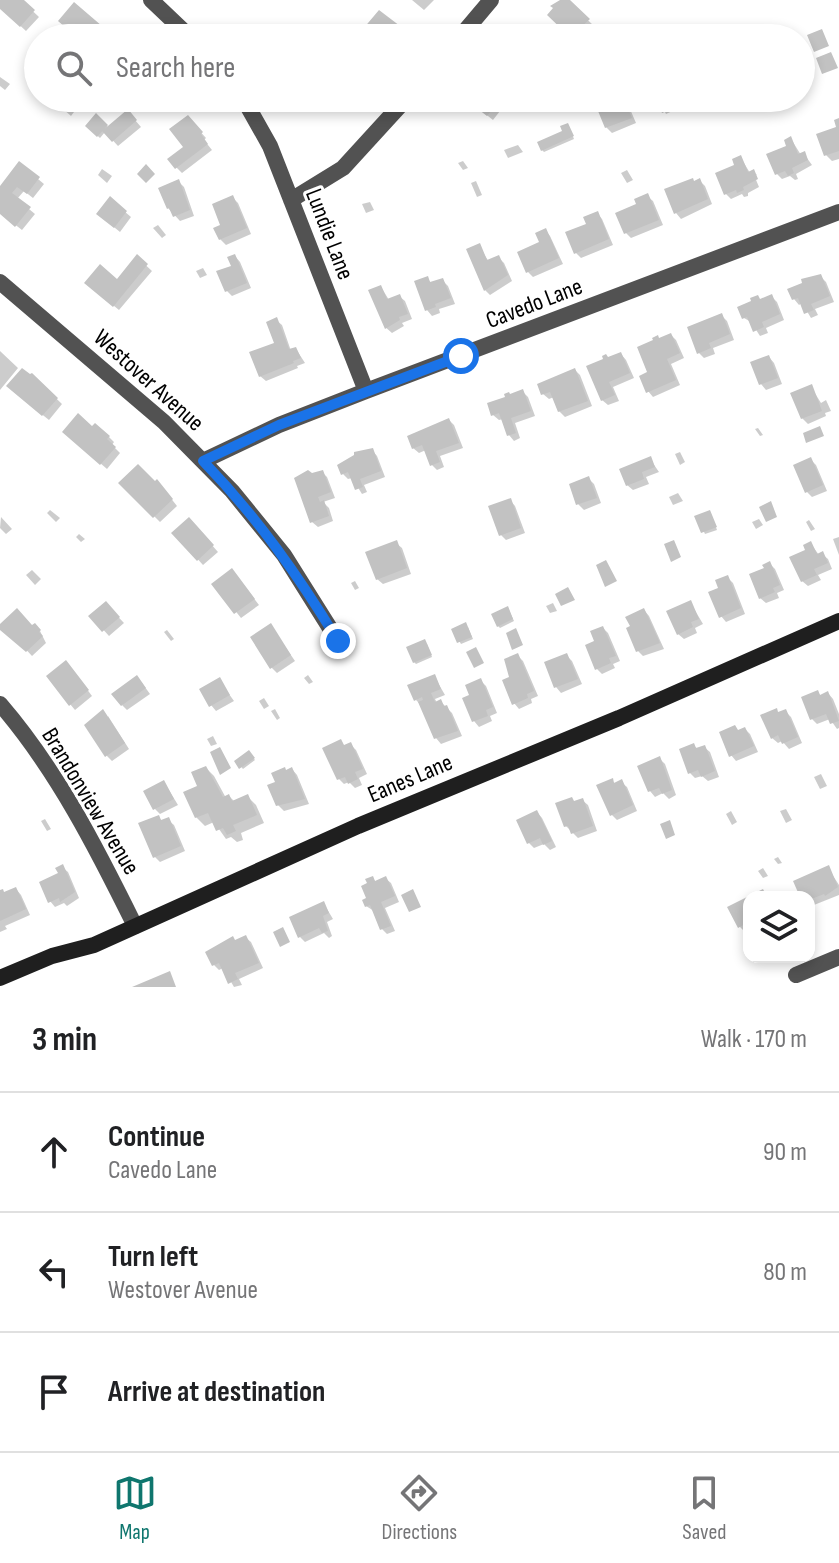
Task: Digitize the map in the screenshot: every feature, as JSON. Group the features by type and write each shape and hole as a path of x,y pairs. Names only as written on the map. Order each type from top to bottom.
{"street":[{"path":"151,0 176,24"},
{"path":"471,24 491,0"},
{"name":"Lundie Lane","path":"251,112 270,146 366,391"},
{"path":"291,200 343,168 394,112"},
{"name":"Cavedo Lane","path":"203,461 279,425 839,212"},
{"name":"Westover Avenue","path":"0,282 164,422 232,491 284,555 338,641"},
{"name":"Eanes Lane","path":"0,978 52,956 94,945 358,826 619,718 839,621"},
{"name":"Brandonview Avenue","path":"0,704 61,789 107,868 135,926"},
{"path":"796,975 839,957"}],"building":[{"path":"0,0 24,0 35,10 20,27 0,9"},
{"path":"560,0 570,0 590,19 584,24 556,24 547,15 553,8 550,6"},
{"path":"74,2 100,24 61,24 58,21"},
{"path":"379,10 397,24 367,24"},
{"path":"822,29 829,46 815,52 815,32"},
{"path":"831,52 838,68 822,74 816,58"},
{"path":"124,112 130,112 137,120 112,142 102,131"},
{"path":"598,112 630,112 632,118 605,128"},
{"path":"96,113 108,125 97,137 85,126"},
{"path":"188,115 203,132 201,134 208,144 175,169 167,159 183,147 169,129"},
{"path":"839,118 839,151 824,156 816,134 836,127 834,120"},
{"path":"568,123 574,136 541,151 537,142 562,131 560,126"},
{"path":"791,136 798,154 805,151 808,160 792,168 794,173 788,176 785,171 775,175 766,154 786,146 784,140"},
{"path":"741,155 748,172 754,169 758,179 743,187 744,190 724,195 715,173 734,165 732,159"},
{"path":"19,161 40,177 27,194 17,187 12,193 31,207 15,227 0,214 0,186"},
{"path":"146,164 155,174 146,183 137,174"},
{"path":"693,178 694,181 700,178 708,199 674,214 664,189"},
{"path":"179,179 190,210 173,217 158,188"},
{"path":"648,193 659,220 624,234 615,213 636,204 634,199"},
{"path":"233,195 247,228 219,240 213,228 220,225 212,204"},
{"path":"110,196 127,211 114,228 96,214"},
{"path":"598,211 609,239 574,254 565,232 586,224 583,217"},
{"path":"546,228 559,258 526,273 517,252 539,242 535,233"},
{"path":"480,243 487,260 499,255 508,275 484,291 466,249"},
{"path":"137,254 148,264 113,307 84,283 100,264 117,279"},
{"path":"235,254 247,283 225,292 216,271 231,266 227,257"},
{"path":"821,274 830,296 811,304 814,310 804,314 798,298 792,300 787,289 802,283 801,279"},
{"path":"428,276 430,282 443,278 451,298 425,311 414,281"},
{"path":"381,285 387,299 400,294 408,314 399,317 400,320 385,329 368,290"},
{"path":"772,294 780,314 762,322 764,327 753,332 747,317 742,319 737,307 758,295 760,299"},
{"path":"722,313 730,334 709,343 711,348 697,354 687,327"},
{"path":"277,317 289,349 296,347 301,358 259,377 249,352 274,343 266,322"},
{"path":"671,333 680,353 667,359 676,380 646,393 639,376 647,372 637,347 658,335 659,338"},
{"path":"621,352 630,373 609,382 615,395 601,401 586,366 603,359 602,356 606,354 608,357"},
{"path":"769,355 778,378 759,385 750,362"},
{"path":"22,368 32,373 58,398 42,416 6,386"},
{"path":"575,368 588,401 558,412 550,392 541,395 537,384"},
{"path":"812,384 822,411 801,419 790,393"},
{"path":"523,389 531,411 511,418 516,433 507,436 499,413 491,416 487,403"},
{"path":"78,413 110,436 107,439 116,447 100,465 62,432"},
{"path":"449,418 459,443 436,451 440,462 430,466 422,445 412,449 407,436"},
{"path":"820,426 824,436 806,443 803,433"},
{"path":"373,448 381,471 360,479 363,487 355,490 348,472 341,475 337,465 354,452"},
{"path":"651,456 655,467 642,472 644,479 626,486 619,469"},
{"path":"811,457 823,485 805,493 793,465"},
{"path":"138,464 155,481 157,479 173,499 153,518 118,483"},
{"path":"308,470 312,473 323,470 331,492 318,497 320,502 324,500 329,516 310,523 294,478"},
{"path":"589,476 597,498 576,505 569,484"},
{"path":"511,498 521,528 499,536 488,506"},
{"path":"771,501 777,517 766,522 759,507"},
{"path":"710,510 717,527 701,533 694,516"},
{"path":"189,517 214,545 197,561 171,533"},
{"path":"397,540 407,568 376,580 365,552"},
{"path":"674,540 681,557 671,562 664,544"},
{"path":"811,541 817,554 823,551 828,563 814,569 817,575 801,582 789,557 805,550 803,545"},
{"path":"606,560 617,581 605,587 596,565"},
{"path":"770,561 780,585 773,588 775,592 759,599 749,574 764,568 762,565"},
{"path":"232,568 255,599 234,614 211,584"},
{"path":"728,575 741,608 719,618 708,592 718,588 715,580"},
{"path":"568,587 575,600 561,606 555,594"},
{"path":"691,600 699,619 691,622 693,627 677,635 666,611"},
{"path":"106,601 120,617 102,632 88,616"},
{"path":"508,606 513,619 497,627 491,614"},
{"path":"17,608 32,625 35,623 43,636 26,652 0,630 0,624"},
{"path":"644,608 660,643 636,652 625,617"},
{"path":"466,622 472,637 457,643 451,629"},
{"path":"271,623 291,655 270,669 250,637"},
{"path":"603,626 616,656 609,658 611,663 595,670 585,645 594,641 590,631"},
{"path":"516,628 523,645 512,650 506,633"},
{"path":"425,639 432,655 413,663 406,647"},
{"path":"476,647 484,663 474,668 466,652"},
{"path":"518,653 534,691 527,694 528,698 512,705 502,680 509,677 504,659"},
{"path":"567,653 578,679 554,688 544,662"},
{"path":"66,660 89,690 69,706 46,676"},
{"path":"435,674 441,689 431,693 435,702 441,699 444,706 447,705 458,731 434,739 418,702 423,700 422,697 414,701 407,685"},
{"path":"137,675 146,688 121,706 111,694"},
{"path":"220,677 230,695 209,707 199,689"},
{"path":"481,678 493,707 486,710 488,716 472,722 462,698 469,695 465,685"},
{"path":"818,690 820,695 828,691 839,721 830,724 826,714 810,720 801,697"},
{"path":"777,708 778,712 786,709 798,737 782,744 778,735 771,739 760,715"},
{"path":"103,709 125,743 105,757 84,725"},
{"path":"735,725 738,730 745,727 754,746 729,757 719,732"},
{"path":"341,739 344,745 351,742 363,769 355,772 358,779 348,784 345,777 337,780 322,748"},
{"path":"694,743 696,748 705,745 715,771 701,777 698,770 688,774 679,749"},
{"path":"220,747 231,768 220,775 210,752"},
{"path":"249,750 255,758 239,769 234,761"},
{"path":"660,756 672,790 662,794 659,788 648,792 637,766"},
{"path":"206,766 223,797 229,794 232,801 248,794 257,815 233,825 236,831 227,835 223,828 216,831 208,813 195,818 183,792 197,786 191,772"},
{"path":"285,767 286,770 292,767 305,799 276,806 267,785 275,782 271,773"},
{"path":"613,778 614,783 622,779 633,805 610,816 596,785"},
{"path":"164,780 174,799 153,810 143,791"},
{"path":"572,797 574,801 583,798 593,826 571,834 568,826 564,827 555,803"},
{"path":"537,810 552,841 543,845 540,838 527,844 516,820"},
{"path":"159,815 161,820 169,817 181,846 153,858 138,823"},
{"path":"670,820 675,835 666,839 660,824"},
{"path":"63,864 75,892 60,902 59,898 48,903 39,882 58,873 55,868"},
{"path":"829,865 838,887 825,896 815,898 815,891 797,891 793,881"},
{"path":"373,876 375,881 386,876 395,896 381,902 391,926 380,930 370,905 365,907 362,900 366,898 361,886 367,883 365,879"},
{"path":"16,887 26,909 0,921 0,890 4,892"},
{"path":"413,889 421,907 409,912 401,895"},
{"path":"743,899 743,925 738,928 727,907"},
{"path":"324,901 329,913 323,916 328,931 322,933 319,928 298,938 289,917"},
{"path":"283,927 290,942 280,947 273,932"},
{"path":"246,935 259,963 235,973 238,979 228,984 219,963 212,966 205,952 233,936 235,940"},
{"path":"170,971 176,987 132,987"}],"route":[{"path":"338,641 284,555 203,461 279,425 461,356"}]}
